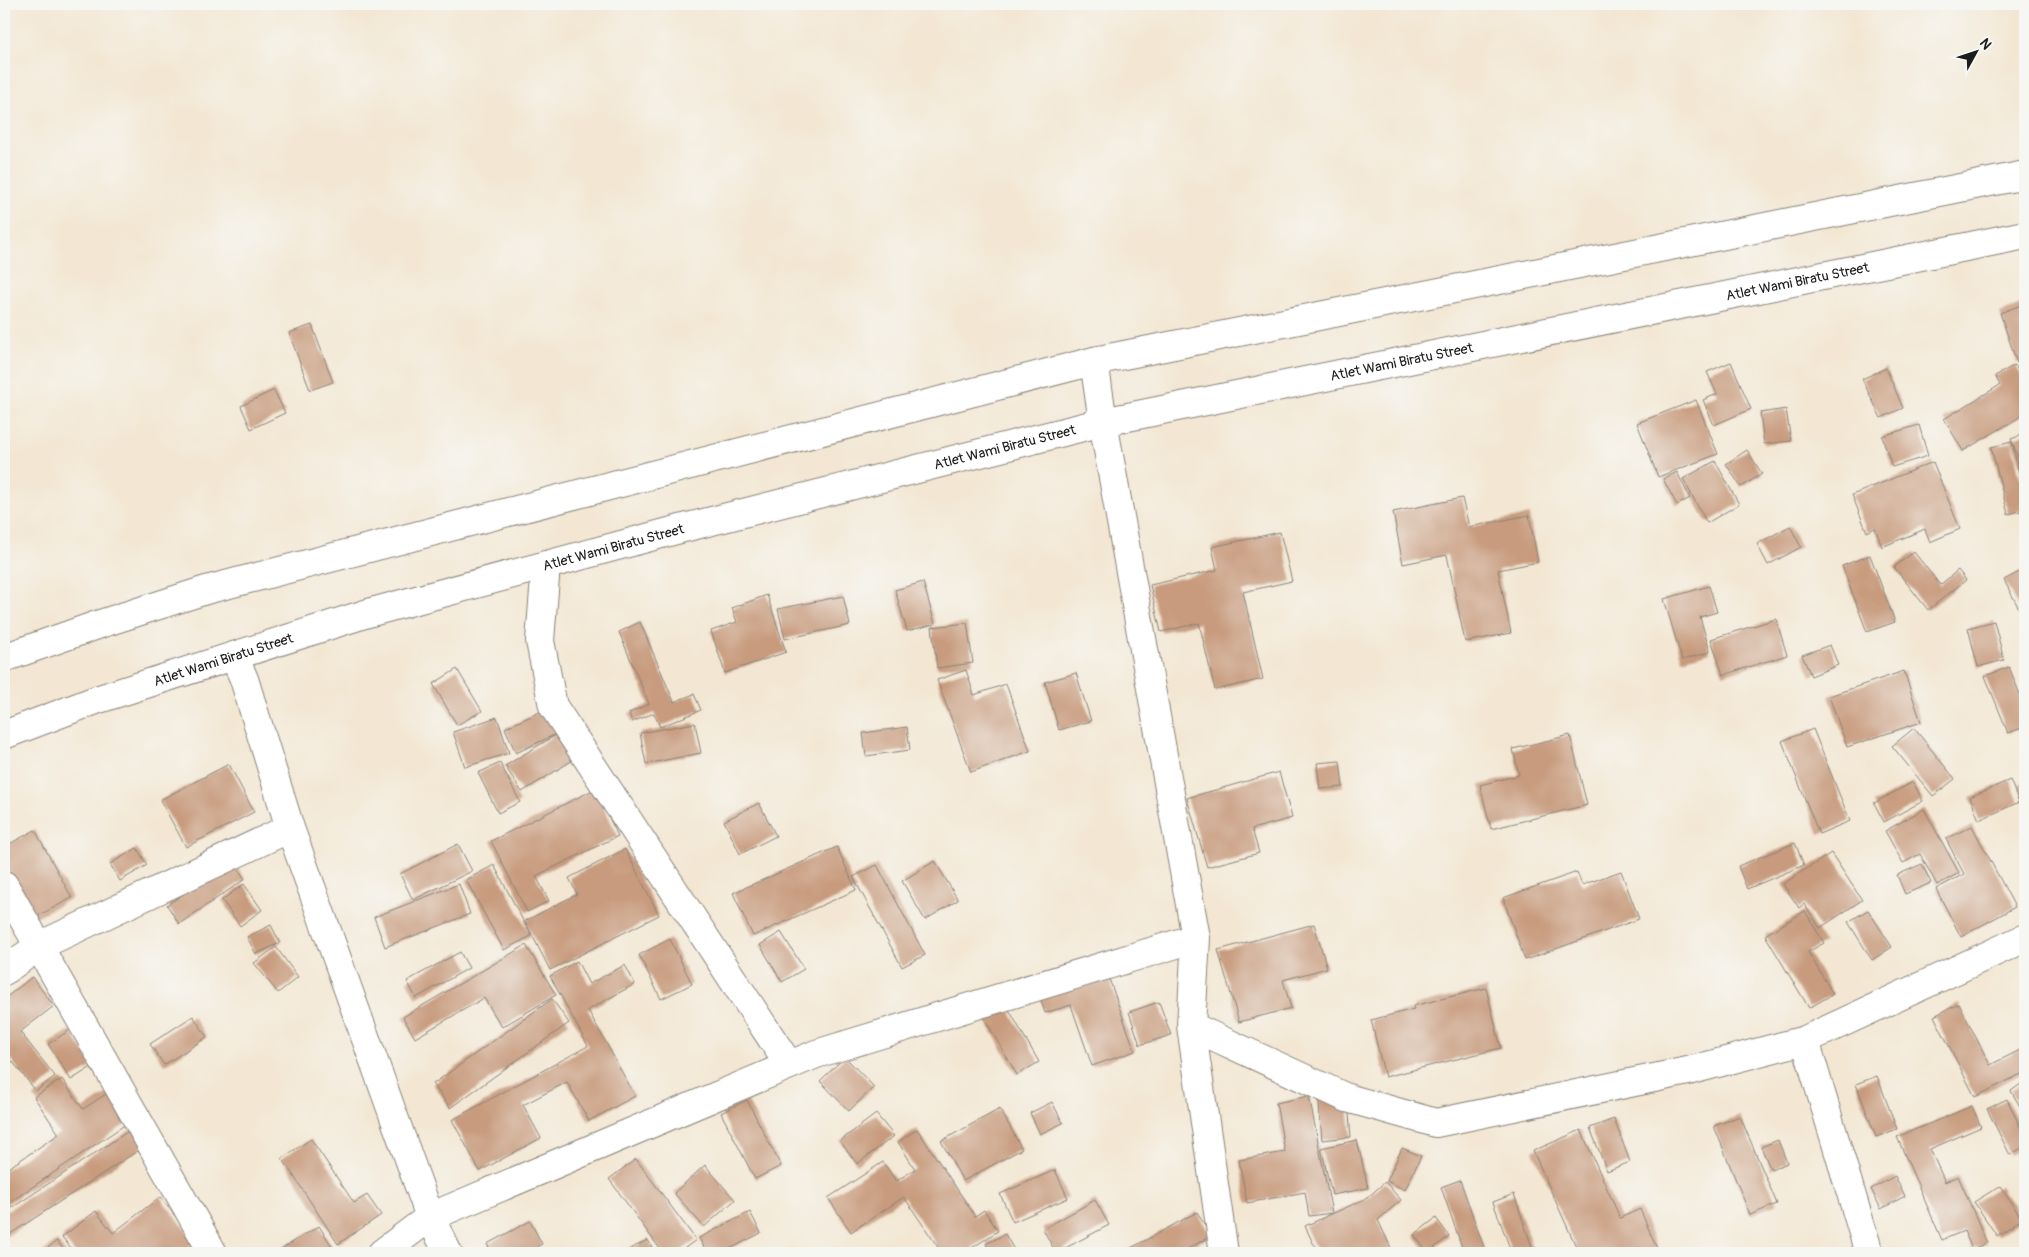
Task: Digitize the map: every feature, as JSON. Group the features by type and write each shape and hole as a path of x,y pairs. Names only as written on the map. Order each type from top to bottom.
{"street":[{"path":"5,651 100,624 206,590 1094,361 2025,175"},
{"name":"Atlet Wami Biratu Street","path":"4,735 96,700 368,613 690,526 1103,422 2025,235"},
{"path":"1094,361 1103,422 1196,938 1191,1026 1224,1253"},
{"path":"546,565 540,641 553,706 789,1065"},
{"path":"234,656 244,679 290,828 430,1217 448,1253"},
{"path":"4,970 39,946 290,828"},
{"path":"4,885 213,1253"},
{"path":"382,1253 430,1217 816,1054 1196,938"},
{"path":"1191,1026 1346,1098 1436,1123 1688,1071 1805,1040 2025,938"},
{"path":"1805,1040 1869,1253"}],"building":[{"path":"2021,305 2025,317 2025,361 2017,363 2000,313"},
{"path":"312,325 333,382 310,390 289,333"},
{"path":"1731,362 1751,409 1714,425 1703,400 1717,394 1707,372"},
{"path":"2015,365 2025,381 2025,414 1963,451 1944,419 2000,385 1995,376"},
{"path":"1886,368 1903,408 1881,418 1862,379"},
{"path":"274,390 285,413 251,429 241,406"},
{"path":"1696,400 1718,454 1658,477 1637,423"},
{"path":"1786,409 1791,441 1764,444 1760,413"},
{"path":"1919,425 1928,456 1892,467 1882,436"},
{"path":"2025,434 2025,475 2011,439"},
{"path":"2012,442 2020,478 2025,477 2025,510 2008,514 1991,447"},
{"path":"1747,450 1762,474 1741,487 1726,464"},
{"path":"1715,461 1739,504 1707,523 1683,479"},
{"path":"1933,462 1960,529 1930,542 1925,529 1882,547 1875,528 1867,532 1852,495"},
{"path":"1677,472 1690,498 1677,505 1663,479"},
{"path":"1462,498 1469,527 1529,515 1538,562 1498,570 1511,633 1465,642 1447,555 1403,564 1393,512"},
{"path":"1790,526 1801,547 1768,565 1757,544"},
{"path":"1280,532 1292,581 1243,592 1263,679 1215,690 1199,623 1161,632 1150,585 1217,570 1212,547"},
{"path":"1914,552 1940,585 1958,570 1966,580 1928,610 1894,567"},
{"path":"1870,555 1895,622 1867,632 1842,566"},
{"path":"2025,569 2025,620 2004,580"},
{"path":"923,582 935,624 907,631 895,590"},
{"path":"1709,586 1717,612 1700,617 1710,652 1682,660 1664,599"},
{"path":"767,595 786,652 725,673 711,631 737,622 732,608"},
{"path":"843,596 850,625 785,639 778,609"},
{"path":"1776,619 1787,655 1723,675 1711,639"},
{"path":"1994,621 2004,660 1978,667 1968,628"},
{"path":"640,622 674,702 694,694 701,710 660,727 654,713 632,722 629,713 649,704 619,632"},
{"path":"967,623 973,663 937,668 932,627"},
{"path":"1830,645 1838,665 1811,676 1802,655"},
{"path":"2009,667 2025,707 2025,727 2008,733 1985,676"},
{"path":"457,669 482,711 457,725 433,684"},
{"path":"966,670 974,695 1006,684 1030,751 971,772 937,680"},
{"path":"1904,671 1921,722 1847,747 1829,696"},
{"path":"1076,673 1091,721 1059,730 1045,682"},
{"path":"546,709 558,733 516,753 505,728"},
{"path":"497,717 509,753 465,767 453,732"},
{"path":"695,723 701,753 646,764 640,733"},
{"path":"907,727 910,750 866,756 863,733"},
{"path":"1914,728 1955,779 1933,796 1892,746"},
{"path":"1813,729 1850,821 1819,834 1782,741"},
{"path":"557,734 573,760 522,792 505,766"},
{"path":"1570,735 1587,805 1491,829 1480,785 1519,775 1513,749"},
{"path":"1340,761 1343,787 1320,789 1317,763"},
{"path":"500,763 520,802 498,813 478,773"},
{"path":"229,764 254,812 186,847 160,800"},
{"path":"1279,772 1292,818 1252,829 1259,853 1207,867 1187,798"},
{"path":"2010,780 2019,802 1979,820 1970,797"},
{"path":"1913,782 1923,801 1884,822 1874,803"},
{"path":"2025,782 2025,800 2019,785"},
{"path":"595,789 618,836 536,876 549,901 527,912 491,841"},
{"path":"759,803 776,836 740,854 724,821"},
{"path":"1924,809 1959,873 1937,885 1920,854 1903,863 1885,831"},
{"path":"1972,826 2015,907 1961,937 1936,889 1964,874 1946,839"},
{"path":"35,830 72,898 34,918 4,862 4,847"},
{"path":"1795,843 1804,865 1747,889 1738,866"},
{"path":"458,844 472,871 413,900 400,874"},
{"path":"837,847 856,890 753,936 733,893"},
{"path":"137,848 147,865 120,881 110,864"},
{"path":"625,849 659,915 550,970 525,921 577,894 569,878"},
{"path":"1831,853 1862,900 1820,928 1804,904 1799,908 1783,884"},
{"path":"233,861 245,879 179,924 167,905"},
{"path":"935,861 958,900 925,920 902,881"},
{"path":"1922,864 1931,883 1905,894 1897,875"},
{"path":"494,865 531,936 504,950 466,880"},
{"path":"877,865 925,955 902,967 853,877"},
{"path":"1621,871 1639,919 1525,960 1503,898 1577,872 1582,885"},
{"path":"244,884 262,910 240,926 222,900"},
{"path":"459,884 470,914 385,947 374,917"},
{"path":"1868,910 1892,947 1872,960 1848,922"},
{"path":"1805,911 1824,943 1808,952 1833,994 1809,1008 1765,935"},
{"path":"1314,924 1327,968 1283,980 1291,1008 1239,1022 1218,950"},
{"path":"271,925 280,943 256,954 247,937"},
{"path":"781,932 804,969 782,982 760,945"},
{"path":"670,939 692,984 661,999 639,955"},
{"path":"526,945 556,995 502,1027 484,998 415,1038 403,1017"},
{"path":"276,947 298,977 278,993 254,963"},
{"path":"460,952 469,968 416,998 407,981"},
{"path":"577,961 589,984 625,965 635,984 588,1010 635,1096 589,1121 567,1082 523,1105 541,1138 480,1171 452,1120 588,1046 550,976"},
{"path":"1103,962 1135,1051 1092,1066 1071,1005 1045,1013 1036,985"},
{"path":"32,977 54,1006 20,1032 55,1076 36,1091 4,1051 4,999"},
{"path":"1486,988 1501,1048 1385,1077 1371,1020 1414,1009 1413,1006"},
{"path":"552,999 569,1023 450,1108 433,1084"},
{"path":"1159,1002 1171,1035 1140,1045 1129,1012"},
{"path":"1005,1003 1039,1062 1017,1075 983,1016"},
{"path":"1959,1004 1990,1065 2024,1048 2025,1072 1975,1097 1934,1016"},
{"path":"193,1016 207,1037 164,1065 150,1044"},
{"path":"70,1030 93,1066 71,1080 48,1044"},
{"path":"845,1057 874,1087 849,1111 820,1081"},
{"path":"1877,1076 1897,1129 1876,1137 1856,1084"},
{"path":"62,1079 83,1109 109,1092 129,1122 4,1206 4,1171 59,1134 34,1097"},
{"path":"2025,1081 2025,1105 2021,1108 2011,1091"},
{"path":"1347,1092 1351,1137 1322,1140 1318,1094"},
{"path":"1309,1096 1332,1213 1309,1216 1305,1192 1247,1203 1239,1160 1285,1152 1276,1103"},
{"path":"2007,1099 2025,1137 2025,1146 2010,1155 1987,1109"},
{"path":"747,1100 781,1166 755,1179 721,1113"},
{"path":"1052,1102 1063,1123 1040,1134 1030,1113"},
{"path":"1972,1106 1981,1127 1930,1149 1945,1182 1958,1176 1987,1243 1972,1249 1964,1231 1942,1240 1897,1137"},
{"path":"1000,1109 1022,1149 963,1181 941,1141"},
{"path":"876,1114 894,1136 857,1164 840,1141"},
{"path":"1740,1116 1777,1204 1750,1215 1714,1126"},
{"path":"1614,1119 1630,1162 1607,1171 1590,1128"},
{"path":"133,1128 145,1146 4,1238 4,1213"},
{"path":"917,1129 975,1216 984,1210 998,1231 972,1248 975,1253 942,1253 904,1197 851,1232 828,1198 883,1162 896,1181 915,1169 898,1142"},
{"path":"1581,1130 1620,1218 1640,1209 1659,1253 1579,1253 1533,1151"},
{"path":"311,1139 354,1203 367,1195 381,1215 338,1244 282,1158"},
{"path":"1357,1140 1368,1188 1332,1195 1321,1148"},
{"path":"1778,1140 1787,1163 1771,1170 1761,1147"},
{"path":"1402,1148 1421,1156 1405,1190 1387,1181"},
{"path":"636,1159 696,1240 678,1253 663,1253 609,1179"},
{"path":"705,1165 735,1200 704,1227 674,1193"},
{"path":"1055,1170 1068,1198 1013,1222 1000,1194"},
{"path":"1895,1176 1905,1196 1881,1209 1871,1189"},
{"path":"1460,1180 1486,1253 1464,1253 1441,1187"},
{"path":"1385,1182 1401,1200 1378,1220 1391,1248 1378,1253 1322,1253 1313,1243 1305,1226 1367,1198"},
{"path":"2000,1186 2022,1219 1997,1236 1974,1202"},
{"path":"1514,1194 1534,1253 1506,1253 1511,1251 1493,1202"},
{"path":"160,1197 196,1242 182,1253 75,1253 62,1237 96,1211 113,1233"},
{"path":"1095,1200 1109,1225 1056,1253 1043,1229"},
{"path":"750,1212 761,1233 722,1253 707,1253 699,1238"},
{"path":"1197,1212 1211,1236 1180,1253 1122,1253"},
{"path":"1436,1218 1449,1236 1428,1253 1414,1235"},
{"path":"530,1221 542,1244 524,1253 492,1253 487,1244"},
{"path":"319,1226 334,1249 327,1253 275,1253"},
{"path":"1005,1234 1016,1253 991,1253 986,1244"},
{"path":"648,1240 655,1253 622,1253"},
{"path":"57,1241 66,1253 41,1253"}]}
